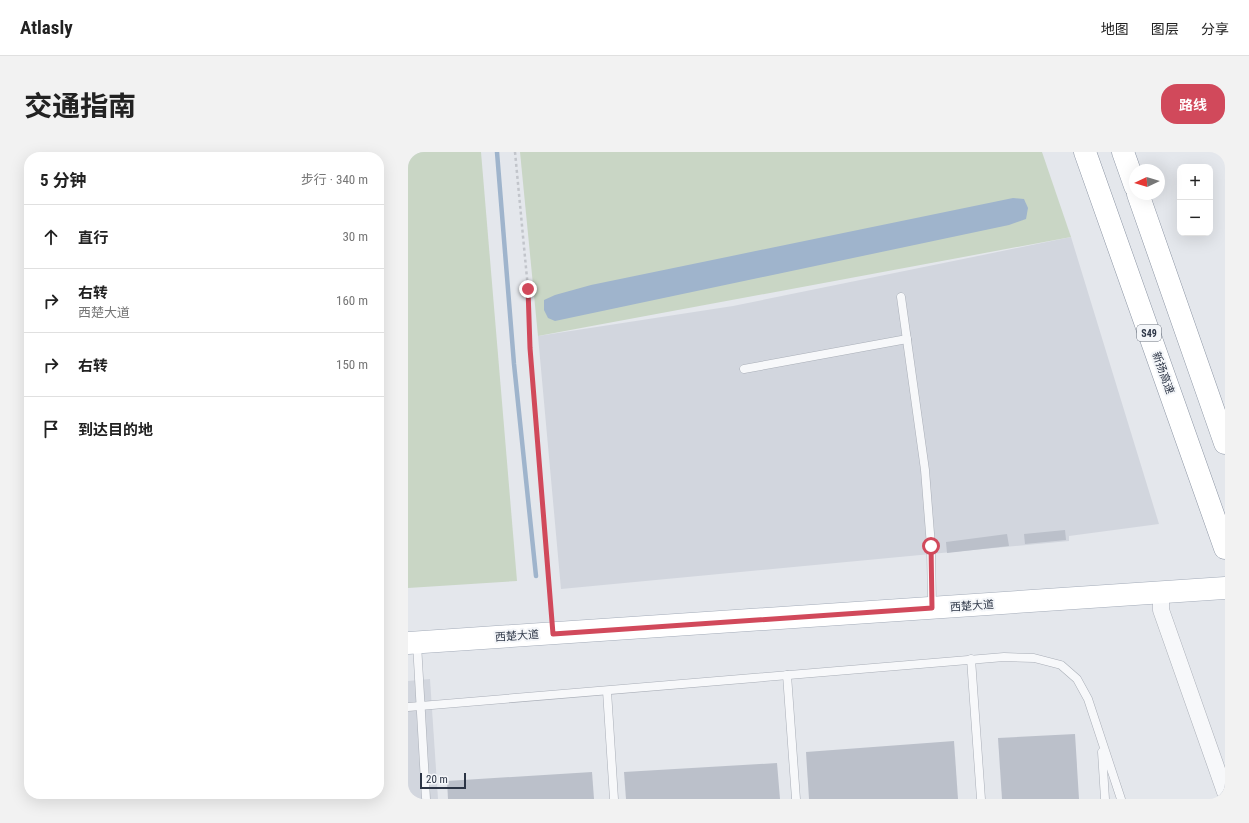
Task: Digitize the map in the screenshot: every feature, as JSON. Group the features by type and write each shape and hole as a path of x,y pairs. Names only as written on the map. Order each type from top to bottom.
{"main road":[{"name":"新扬高速","path":"1085,152 1225,548"},
{"path":"1123,152 1129,169"},
{"path":"1140,200 1225,443"},
{"name":"西楚大道","path":"412,643 1225,588"}],"street":[{"path":"1161,593 1160,610 1225,792"}],"lane":[{"path":"901,297 925,470 931,546 932,608"},
{"path":"744,369 907,339"},
{"path":"412,643 420,706 426,799"},
{"path":"408,707 1004,656 1034,658 1061,665 1076,679 1088,699 1121,799"},
{"path":"971,659 980,799"},
{"path":"787,675 796,799"},
{"path":"607,690 614,799"},
{"path":"1101,740 1105,799"}],"path":[{"path":"515,152 528,289 530,348 553,634"}],"shaded area":[{"path":"1071,237 1159,524 1069,536 1069,541 561,589 538,336 733,306"},
{"path":"430,679 438,799 408,799 408,681"}],"green space":[{"path":"408,152 481,152 517,581 408,588"},
{"path":"520,152 1042,152 1071,237 538,336"}],"water":[{"path":"1013,198 1024,199 1028,208 1026,219 1009,225 555,321 548,318 544,310 544,300 555,295 591,285"}],"building":[{"path":"1065,530 1066,540 1025,544 1024,534"},
{"path":"1007,534 1009,546 947,553 946,542"},
{"path":"1075,734 1079,799 1002,799 998,738"},
{"path":"954,741 958,799 809,799 806,752"},
{"path":"777,763 780,799 626,799 624,772"},
{"path":"592,772 594,799 448,799 447,781"}],"waterway":[{"path":"497,152 514,364 536,576"}],"route":[{"path":"528,289 530,348 553,634 932,608 931,546"}]}
